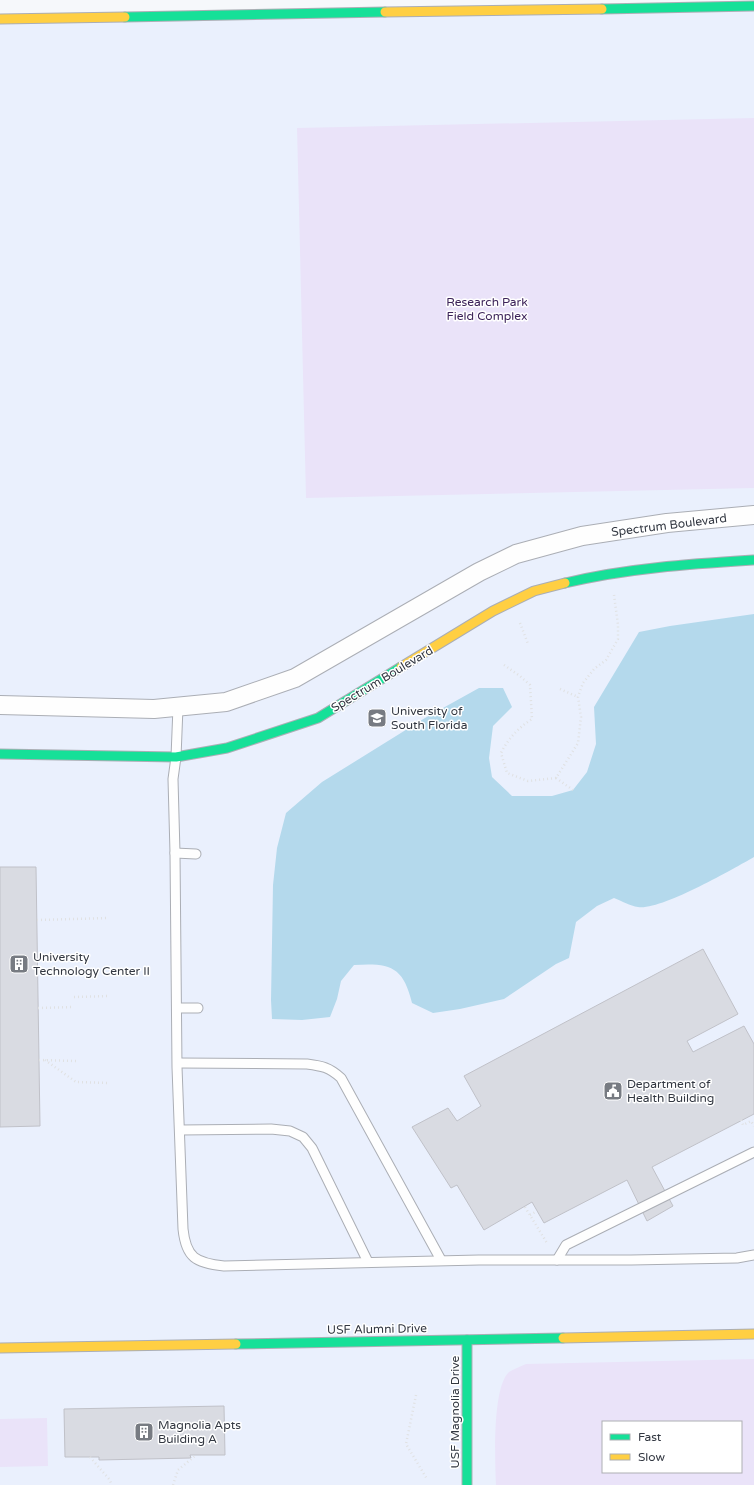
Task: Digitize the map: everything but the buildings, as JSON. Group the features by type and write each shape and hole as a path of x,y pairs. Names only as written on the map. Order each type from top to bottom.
{"street":[{"path":"0,19 754,6"},
{"name":"Spectrum Boulevard","path":"0,705 154,709 226,702 295,678 479,572 516,554 582,536 668,523 754,515"},
{"name":"Spectrum Boulevard","path":"0,754 176,757 227,748 318,718 493,611 534,591 594,576 668,566 754,560"},
{"name":"USF Alumni Drive","path":"0,1348 754,1334"},
{"name":"USF Magnolia Drive","path":"467,1340 467,1485"}],"lane":[{"path":"178,707 176,757 173,779 178,1063 183,1229 184,1242 191,1256 207,1264 224,1266 441,1260 737,1258 754,1255"},
{"path":"175,854 196,854"},
{"path":"177,1008 198,1008"},
{"path":"178,1063 307,1064 324,1066 333,1071 341,1078 441,1260"},
{"path":"180,1130 271,1129 290,1131 303,1137 312,1148 368,1262"},
{"path":"557,1260 566,1245 754,1152"}],"path":[{"path":"556,778 578,743 581,717 578,697 583,683 594,669 606,660 618,639 618,625 611,574"},
{"path":"518,617 528,644"},
{"path":"504,665 530,684 532,719 524,724 507,741 501,753 507,773 528,781 556,778 573,790"},
{"path":"560,689 578,697"},
{"path":"37,920 109,918"},
{"path":"74,996 109,996"},
{"path":"38,1008 74,1007"},
{"path":"39,1060 76,1061"},
{"path":"45,1060 76,1082 110,1082"},
{"path":"741,1120 744,1125 751,1121 754,1126"},
{"path":"525,1207 547,1243"},
{"path":"530,1215 537,1211"},
{"path":"416,1395 406,1444 427,1479"},
{"path":"173,1485 178,1470 196,1455"},
{"path":"90,1457 109,1479 112,1485"}],"shaded area":[{"name":"University of South Florida","path":"754,3 754,1485 0,1485 0,14"}],"green space":[{"name":"Research Park Field Complex","path":"754,118 754,488 306,498 297,128"},
{"path":"754,1359 754,1485 496,1485 495,1460 497,1408 504,1380 509,1372 526,1364"},
{"path":"47,1418 48,1466 0,1467 0,1419"}],"water":[{"path":"754,614 754,857 696,888 662,903 638,907 629,905 614,898 597,906 576,922 569,958 556,964 504,999 460,1009 433,1013 412,1003 404,981 393,969 386,966 377,965 354,965 341,981 337,999 330,1017 302,1020 272,1019 273,885 277,848 286,813 322,782 425,718 479,688 503,688 512,707 493,726 489,758 492,777 512,796 552,796 573,790 587,772 596,744 594,707 639,632"}],"traffic: fast":[{"path":"602,9 754,6"},
{"path":"125,17 385,12"},
{"path":"565,583 635,570 754,560"},
{"path":"0,754 176,757 227,748 318,718 401,667"},
{"path":"236,1344 563,1338"},
{"path":"467,1340 467,1485"}],"traffic: slow":[{"path":"385,12 602,9"},
{"path":"0,19 125,17"},
{"path":"401,667 493,611 534,591 565,583"},
{"path":"563,1338 754,1334"},
{"path":"0,1348 236,1344"}],"place":[{"name":"University of South Florida","path":"377,718"},
{"name":"University Technology Center II","path":"19,964"},
{"name":"Department of Health Building","path":"613,1091"},
{"name":"Magnolia Apts Building A","path":"144,1432"}]}
